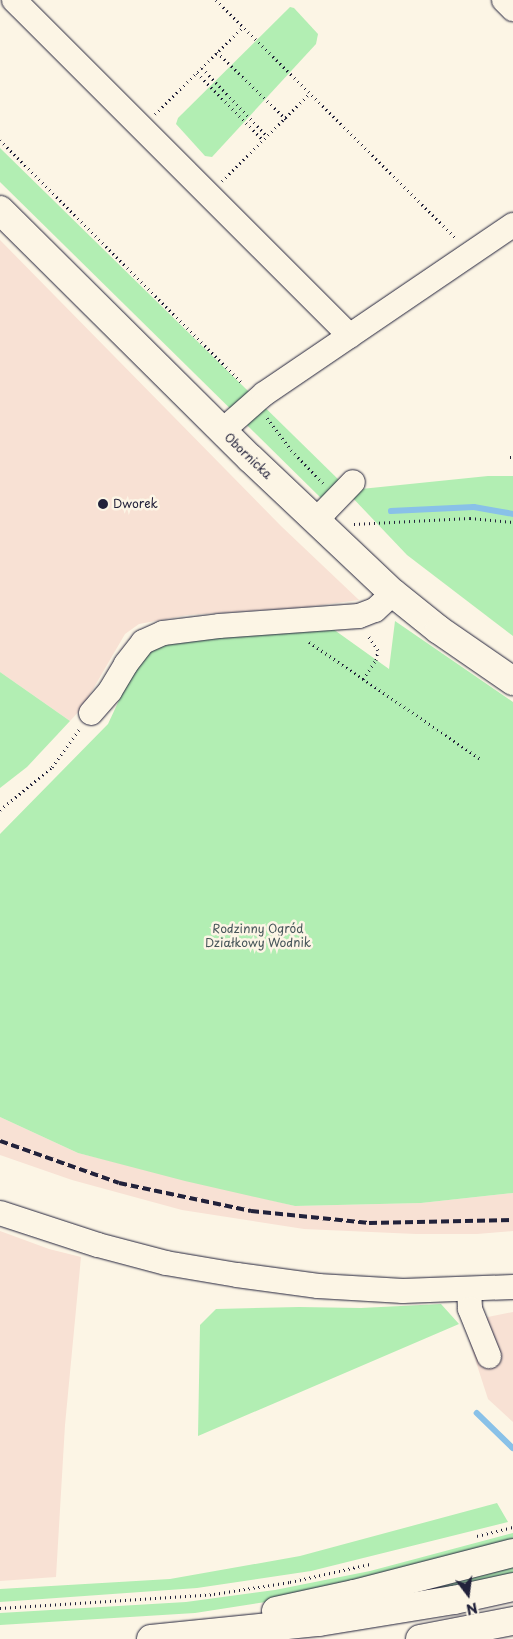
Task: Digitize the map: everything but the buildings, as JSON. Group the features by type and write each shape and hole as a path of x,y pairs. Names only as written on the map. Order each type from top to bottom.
{"main road":[{"name":"Obornicka","path":"0,210 222,431 393,593 439,630 513,681"},
{"path":"164,1638 234,1620 354,1594 513,1553"},
{"path":"164,1638 319,1622 454,1600 513,1587"},
{"path":"420,1639 513,1621"}],"street":[{"path":"14,0 350,336"},
{"path":"504,0 513,9"},
{"path":"222,431 254,401 513,225"},
{"path":"317,523 345,490"},
{"path":"91,713 110,691 126,664 143,642 163,633 219,626 359,616 375,610 393,593"},
{"path":"0,1213 107,1248 166,1263 238,1275 318,1286 403,1291 513,1287"},
{"path":"469,1289 470,1309 489,1356"}],"path":[{"path":"216,0 456,238"},
{"path":"142,128 217,52 244,28"},
{"path":"217,52 286,119"},
{"path":"202,68 267,136"},
{"path":"197,73 263,140"},
{"path":"209,195 310,93"},
{"path":"0,140 238,377 291,450 345,490"},
{"path":"357,524 470,518 513,522"},
{"path":"359,616 378,650 376,660 363,679"},
{"path":"307,640 482,760"},
{"path":"0,810 52,767 91,713"},
{"path":"475,1537 513,1527"},
{"path":"0,1608 214,1594 290,1582 380,1562"}],"shaded area":[{"path":"0,240 281,526 359,600 307,607 188,615 139,624 125,634 82,708 70,721 0,672"},
{"path":"0,1117 78,1153 295,1206 421,1203 513,1193 513,1231 477,1234 416,1234 304,1229 182,1210 72,1180 0,1155"},
{"path":"0,1231 49,1249 81,1257 65,1425 56,1577 0,1581"},
{"path":"513,1312 513,1422 488,1399 463,1322"}],"green space":[{"path":"290,7 294,8 318,34 316,44 212,157 205,156 176,124 178,118"},
{"path":"0,148 342,483 324,501 0,182"},
{"path":"488,476 513,476 513,636 407,555 349,494 361,489"},
{"name":"Rodzinny Ogród Działkowy Wodnik","path":"395,621 513,702 513,1193 421,1203 295,1206 185,1181 78,1153 0,1117 0,834 108,724 134,668 154,649 192,637 333,629 389,669"},
{"path":"0,672 70,721 27,767 0,788"},
{"path":"441,1304 459,1324 198,1436 200,1325 216,1309 361,1308"},
{"path":"497,1503 508,1522 311,1571 197,1588 0,1602 0,1589 170,1579 300,1556"},
{"path":"513,1533 513,1545 324,1593 195,1613 0,1625 0,1613 186,1602 275,1590 370,1571"},
{"path":"513,1567 513,1575 430,1590 452,1583"}],"waterway":[{"path":"391,511 474,507 513,514"},
{"path":"477,1413 513,1448"}],"railway":[{"path":"0,1141 119,1183 251,1211 369,1223 513,1220"}],"place":[{"name":"Dworek","path":"103,504"}]}
